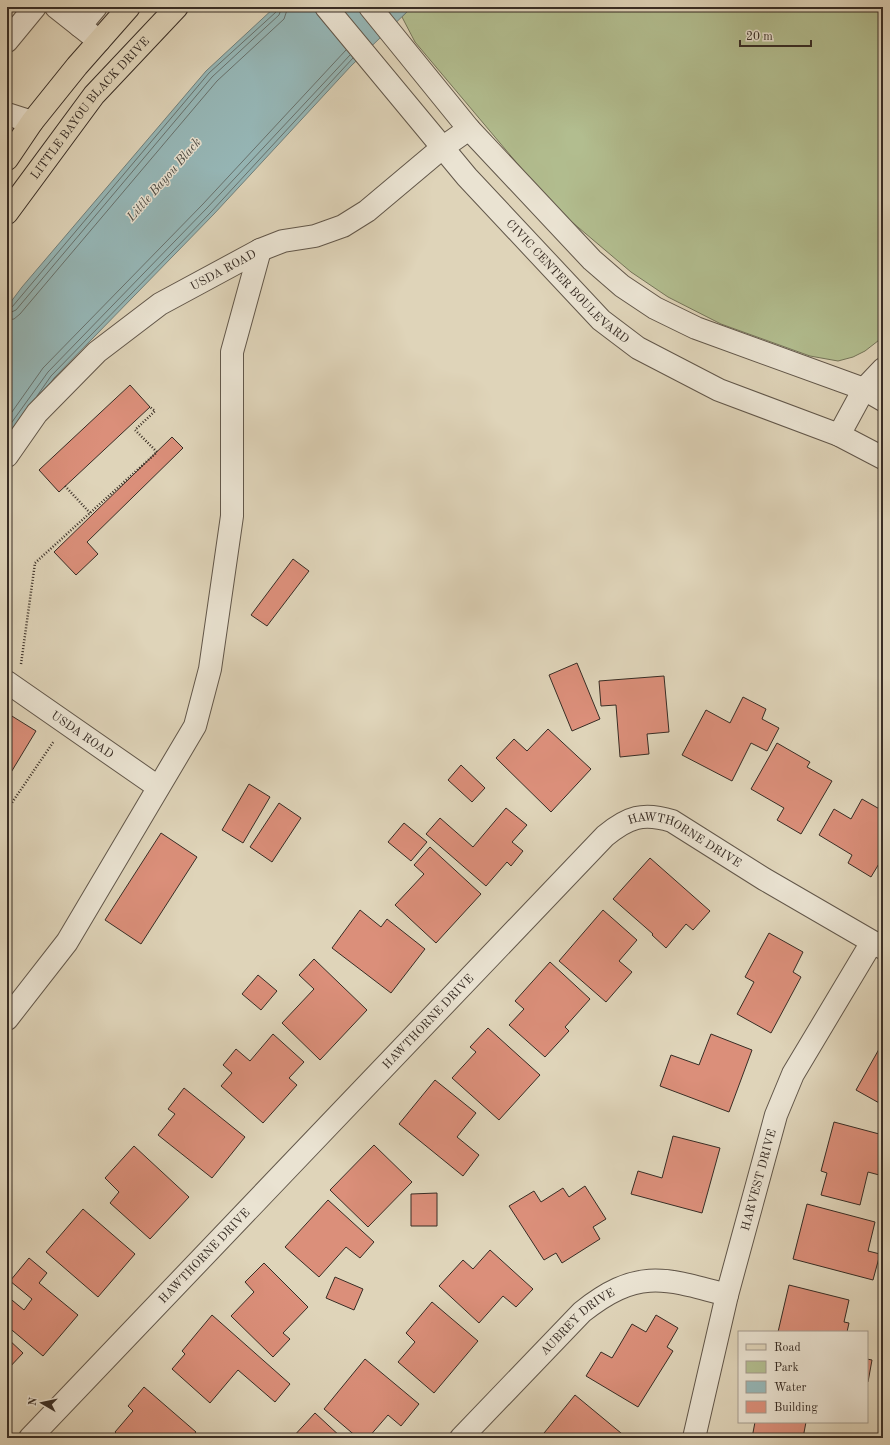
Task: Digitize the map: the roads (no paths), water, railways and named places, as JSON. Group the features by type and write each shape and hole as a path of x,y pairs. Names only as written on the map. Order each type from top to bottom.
{"main road":[{"path":"7,159 32,122 99,41 130,7"},
{"name":"LITTLE BAYOU BLACK DRIVE","path":"7,213 94,95 177,7"}],"street":[{"path":"7,41 35,7"},
{"path":"56,7 99,41"},
{"path":"80,26 96,7"},
{"name":"CIVIC CENTER BOULEVARD","path":"326,7 370,58 467,177 601,320 638,348 718,390 839,435 883,458"},
{"path":"370,7 397,38 469,129 592,260 622,286 655,308 696,328 864,389 883,400"},
{"path":"7,114 32,122"},
{"name":"USDA ROAD","path":"7,456 37,414 97,352 160,304 260,250 283,241 315,236 344,226 367,211 442,148 469,129"},
{"path":"7,1018 67,942 195,726 210,669 232,516 232,352 260,250"},
{"path":"839,435 864,389 883,369"},
{"name":"USDA ROAD","path":"12,686 158,788"},
{"name":"HAWTHORNE DRIVE","path":"30,1438 600,841 622,822 638,817 656,816 672,821 764,879 877,945"},
{"name":"HARVEST DRIVE","path":"694,1438 727,1295 782,1097 793,1074 877,945"},
{"name":"AUBREY DRIVE","path":"461,1438 582,1312 602,1295 625,1285 654,1280 680,1282 727,1295"}],"water":[{"name":"Little Bayou Black","path":"275,7 412,7 351,66 214,214 54,378 7,445 7,307 22,287 206,71"}]}
